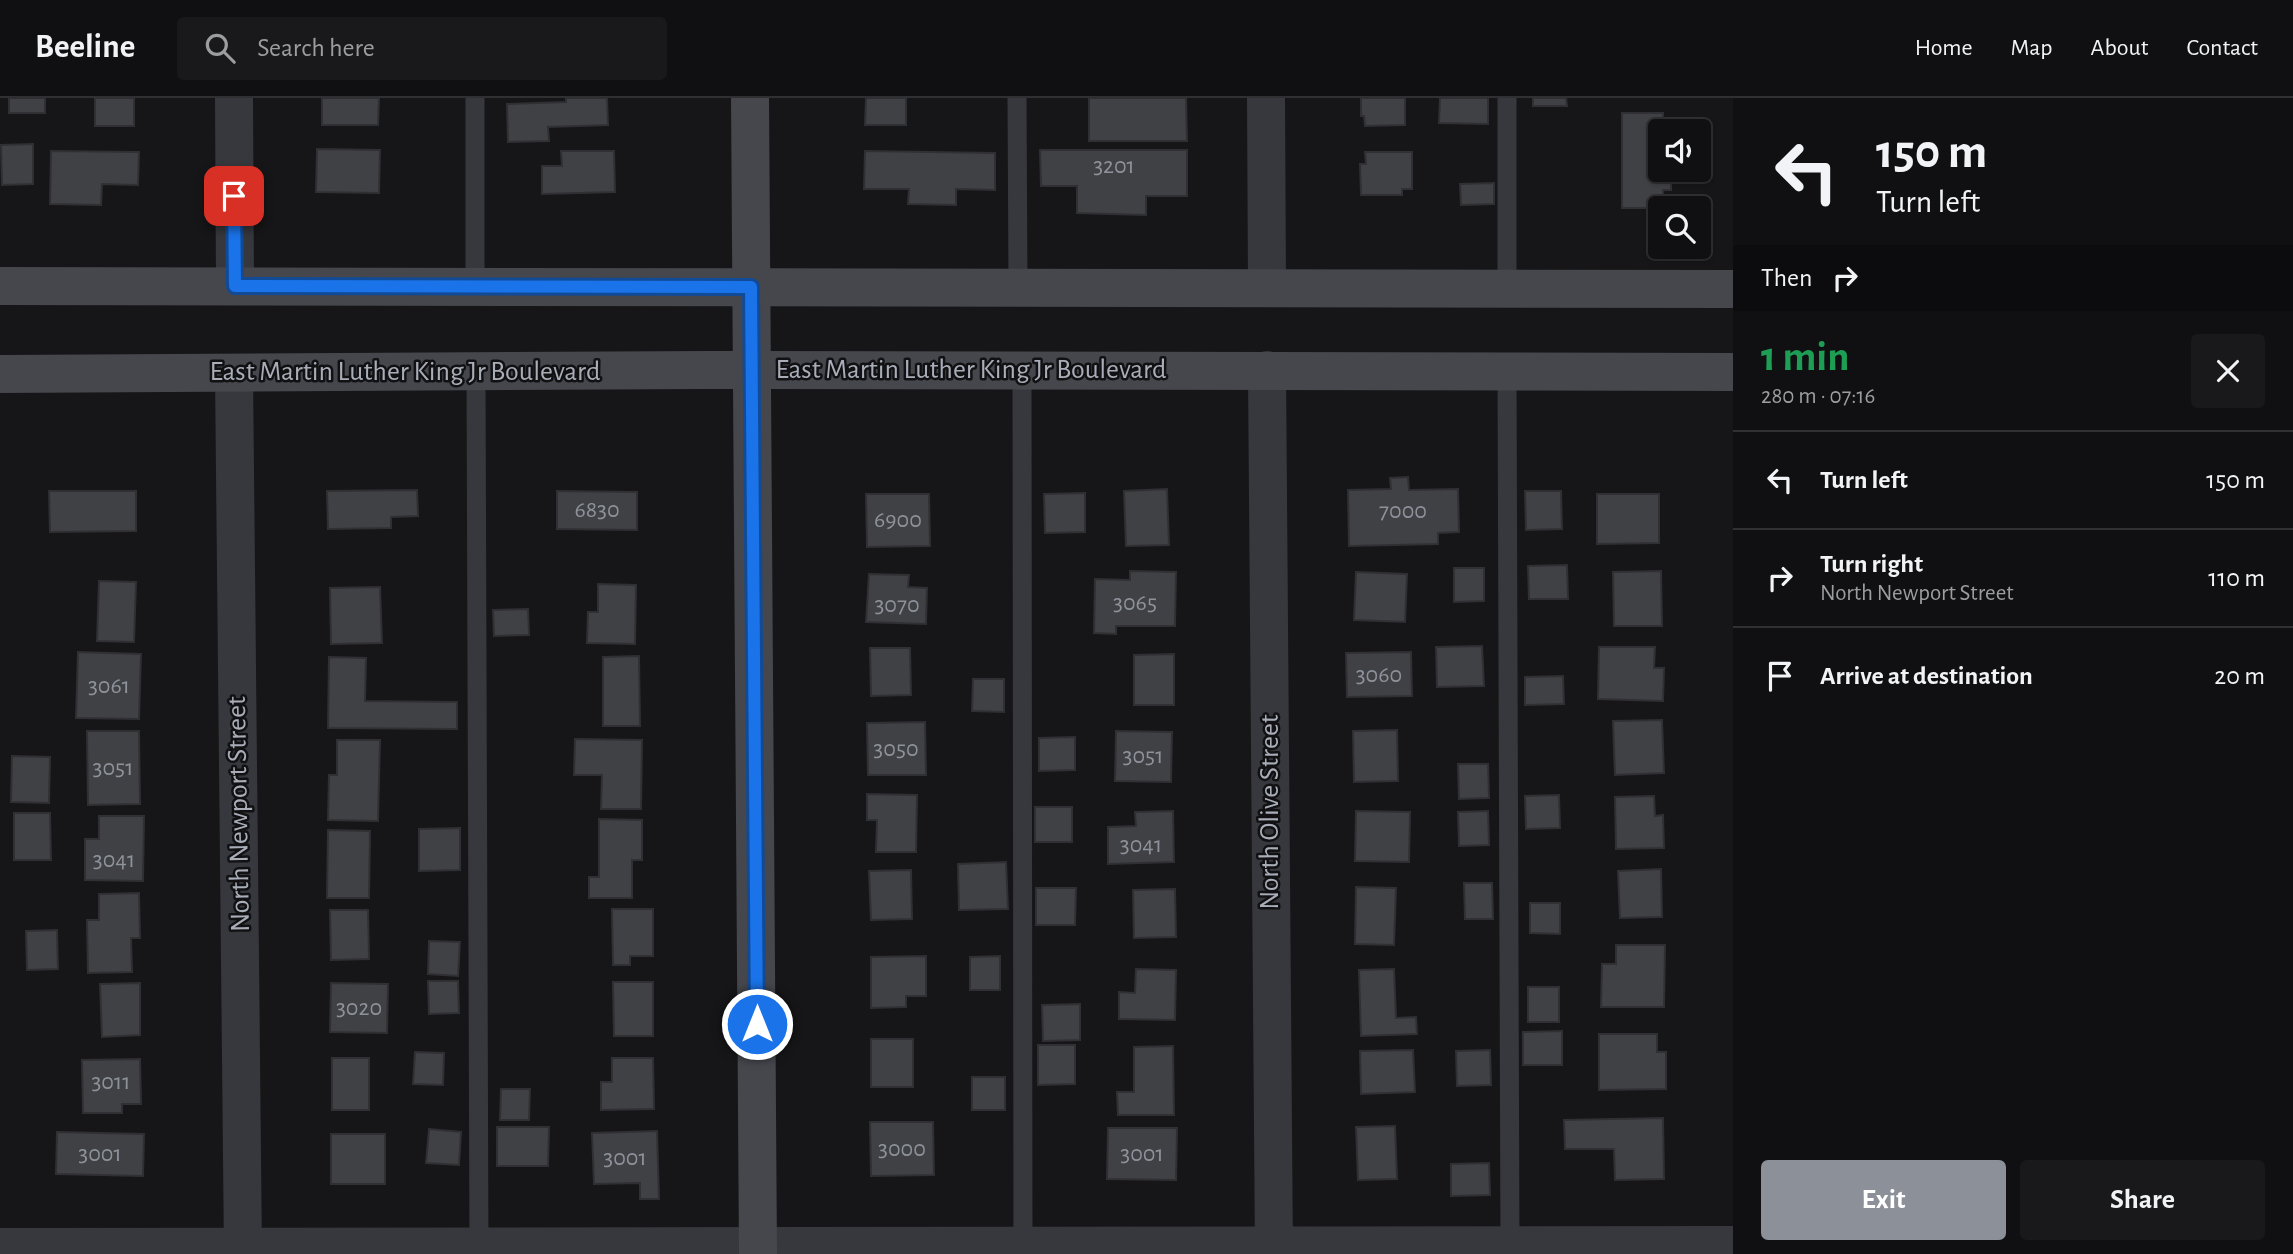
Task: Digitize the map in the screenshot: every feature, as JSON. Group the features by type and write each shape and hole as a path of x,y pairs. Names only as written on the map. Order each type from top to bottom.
{"main road":[{"path":"750,98 758,1250"},
{"path":"0,286 1733,289"},
{"name":"East Martin Luther King Jr Boulevard","path":"0,374 751,370 1733,372"}],"street":[{"path":"234,98 235,286"},
{"path":"1266,98 1267,287"},
{"name":"North Olive Street","path":"1267,370 1274,1250"},
{"name":"North Newport Street","path":"234,374 243,1250"},
{"path":"0,1247 243,1250 1510,1250 1733,1245"}],"lane":[{"path":"475,98 475,287"},
{"path":"1017,98 1018,287"},
{"path":"1507,98 1507,288"},
{"path":"1022,370 1023,1250"},
{"path":"476,372 479,1250"},
{"path":"1507,372 1510,1250"}],"building":[{"path":"9,98 45,98 45,113 9,113"},
{"path":"95,98 134,98 134,126 95,126"},
{"path":"322,98 379,98 378,125 322,125"},
{"path":"566,98 607,98 608,125 548,127 549,141 508,142 507,104 566,102"},
{"path":"866,98 906,98 906,125 865,125"},
{"path":"1089,98 1186,98 1187,141 1089,141"},
{"path":"1361,98 1405,98 1405,125 1365,126 1364,116 1361,116"},
{"path":"1440,98 1488,98 1488,124 1439,123"},
{"path":"1533,98 1566,98 1567,106 1533,106"},
{"path":"1622,113 1663,113 1663,119 1648,119 1648,182 1671,182 1671,190 1663,190 1663,196 1648,196 1648,208 1622,208"},
{"path":"33,144 33,184 2,185 1,145"},
{"path":"317,149 380,150 379,193 316,192"},
{"path":"1040,150 1187,150 1187,196 1146,196 1146,215 1077,213 1077,186 1041,186"},
{"path":"51,151 139,152 138,185 102,184 101,205 50,204"},
{"path":"561,151 614,151 615,192 542,194 542,166 562,166"},
{"path":"865,151 995,153 995,190 956,189 956,205 908,204 909,189 864,189"},
{"path":"1365,152 1412,152 1412,189 1402,189 1402,195 1361,195 1360,164 1366,164"},
{"path":"1494,183 1494,204 1461,205 1460,184"},
{"path":"1408,477 1409,490 1458,489 1459,532 1438,533 1438,544 1349,546 1348,490 1391,489 1390,478"},
{"path":"1167,489 1169,545 1126,546 1124,491"},
{"path":"417,490 418,516 391,517 391,528 328,529 327,491"},
{"path":"49,491 136,491 136,531 50,532"},
{"path":"557,491 637,492 637,530 557,529"},
{"path":"1525,491 1561,491 1562,529 1526,530"},
{"path":"1085,493 1085,532 1045,533 1044,494"},
{"path":"866,494 929,494 930,546 867,547"},
{"path":"1597,494 1659,494 1659,543 1597,544"},
{"path":"1567,565 1568,599 1529,599 1528,566"},
{"path":"1454,568 1484,568 1484,601 1454,602"},
{"path":"1130,571 1176,572 1175,626 1116,626 1116,634 1094,633 1095,579 1130,580"},
{"path":"1661,571 1662,626 1614,626 1613,572"},
{"path":"1356,572 1407,574 1405,622 1354,620"},
{"path":"869,574 909,575 908,587 927,588 926,624 866,622"},
{"path":"99,581 136,582 134,642 97,641"},
{"path":"598,584 636,585 635,644 587,643 588,612 598,612"},
{"path":"380,587 382,643 331,644 330,588"},
{"path":"528,609 529,635 494,636 493,610"},
{"path":"1482,646 1484,686 1437,687 1436,647"},
{"path":"1599,647 1655,647 1654,668 1664,668 1663,701 1598,699"},
{"path":"870,648 910,648 911,695 871,696"},
{"path":"78,652 141,654 139,719 76,718"},
{"path":"1411,652 1412,696 1347,697 1346,653"},
{"path":"1174,654 1174,705 1134,705 1134,655"},
{"path":"639,656 640,726 603,726 603,657"},
{"path":"329,657 366,658 365,701 457,702 457,729 328,728"},
{"path":"1563,676 1564,704 1525,705 1525,677"},
{"path":"973,679 1004,679 1004,712 972,711"},
{"path":"1662,720 1664,773 1615,775 1613,721"},
{"path":"925,722 926,775 868,775 867,723"},
{"path":"1397,730 1398,781 1354,782 1353,731"},
{"path":"87,731 139,731 140,804 88,805"},
{"path":"1116,731 1172,732 1171,782 1115,781"},
{"path":"1075,737 1075,770 1039,771 1039,738"},
{"path":"575,739 642,740 641,809 601,809 602,775 574,775"},
{"path":"337,740 380,740 378,821 328,820 329,775 337,775"},
{"path":"12,756 50,757 49,803 11,802"},
{"path":"1458,764 1488,764 1489,798 1459,799"},
{"path":"867,794 917,795 916,852 876,852 877,820 867,820"},
{"path":"1559,795 1560,828 1526,829 1525,796"},
{"path":"1654,796 1655,816 1663,815 1664,848 1616,849 1615,797"},
{"path":"1035,807 1072,807 1072,842 1035,842"},
{"path":"1173,811 1174,862 1108,864 1108,827 1136,826 1135,812"},
{"path":"1356,811 1410,812 1409,862 1355,861"},
{"path":"1488,811 1489,845 1459,846 1458,812"},
{"path":"14,813 50,813 51,860 14,860"},
{"path":"99,816 144,816 143,881 85,880 85,839 99,839"},
{"path":"599,819 642,820 642,860 632,860 632,898 589,898 589,877 599,877"},
{"path":"460,828 460,870 419,871 419,829"},
{"path":"328,830 370,831 369,898 327,898"},
{"path":"1006,862 1008,909 959,910 958,864"},
{"path":"1661,869 1662,917 1620,918 1618,871"},
{"path":"911,870 912,919 871,920 869,871"},
{"path":"1464,883 1492,883 1493,919 1465,919"},
{"path":"1356,887 1396,888 1394,945 1355,944"},
{"path":"1036,888 1076,888 1075,925 1036,925"},
{"path":"1175,889 1176,937 1134,938 1133,890"},
{"path":"139,893 140,938 131,938 132,972 88,973 87,920 99,920 99,894"},
{"path":"1530,903 1560,903 1560,934 1530,933"},
{"path":"612,909 653,909 653,956 630,956 630,965 613,965"},
{"path":"330,910 368,910 369,959 331,960"},
{"path":"57,930 58,969 27,970 26,931"},
{"path":"429,941 460,942 458,976 428,974"},
{"path":"1616,945 1665,945 1664,1007 1601,1007 1602,964 1616,964"},
{"path":"926,956 926,996 906,996 906,1007 871,1008 871,957"},
{"path":"1000,956 1000,990 970,990 970,957"},
{"path":"1136,969 1176,970 1175,1020 1119,1019 1119,992 1135,993"},
{"path":"1394,969 1396,1018 1416,1017 1417,1034 1361,1036 1359,970"},
{"path":"428,981 458,981 459,1013 429,1014"},
{"path":"613,982 653,982 653,1036 614,1036"},
{"path":"140,983 140,1035 102,1037 100,984"},
{"path":"331,983 388,984 387,1033 330,1032"},
{"path":"1528,987 1559,987 1559,1022 1528,1022"},
{"path":"1080,1004 1080,1040 1043,1041 1042,1005"},
{"path":"1562,1031 1562,1065 1523,1065 1523,1032"},
{"path":"1599,1034 1657,1034 1657,1052 1666,1052 1666,1089 1599,1090"},
{"path":"871,1039 913,1039 913,1087 871,1087"},
{"path":"1038,1045 1075,1045 1075,1084 1038,1085"},
{"path":"1173,1046 1174,1115 1118,1115 1117,1092 1134,1092 1134,1047"},
{"path":"1413,1050 1415,1092 1361,1094 1360,1051"},
{"path":"1490,1050 1491,1085 1457,1086 1456,1051"},
{"path":"415,1052 444,1053 443,1085 413,1084"},
{"path":"332,1058 369,1058 369,1110 332,1110"},
{"path":"612,1058 653,1058 654,1109 601,1110 601,1082 612,1082"},
{"path":"140,1059 141,1104 122,1104 122,1113 83,1113 82,1060"},
{"path":"972,1077 1005,1077 1005,1110 972,1110"},
{"path":"501,1089 530,1089 529,1120 500,1120"},
{"path":"1663,1118 1664,1179 1615,1180 1614,1149 1565,1149 1564,1120"},
{"path":"870,1122 933,1122 934,1175 871,1176"},
{"path":"1395,1126 1397,1179 1358,1180 1356,1127"},
{"path":"497,1127 549,1127 548,1166 497,1166"},
{"path":"1108,1128 1177,1128 1176,1180 1107,1179"},
{"path":"429,1129 461,1132 459,1165 426,1163"},
{"path":"657,1131 659,1199 640,1199 640,1183 594,1184 592,1133"},
{"path":"57,1132 144,1134 143,1176 56,1174"},
{"path":"331,1134 385,1134 385,1184 331,1184"},
{"path":"1489,1163 1490,1195 1451,1196 1451,1164"}],"route":[{"path":"234,196 235,286 751,287 757,1024"}]}
